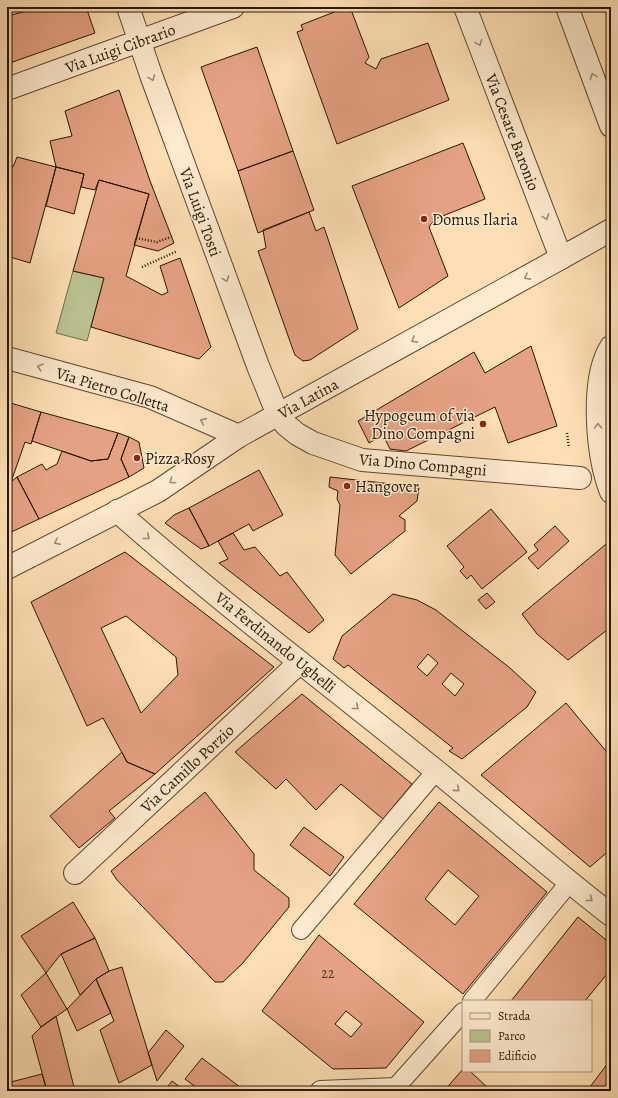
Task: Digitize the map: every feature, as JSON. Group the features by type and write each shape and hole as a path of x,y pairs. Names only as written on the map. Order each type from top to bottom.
{"street":[{"name":"Via Luigi Tosti","path":"128,7 258,366 278,415"},
{"name":"Via Luigi Cibrario","path":"7,89 233,7"},
{"name":"Via Cesare Baronio","path":"465,7 562,258"},
{"path":"567,7 611,126"},
{"name":"Via Latina","path":"7,568 158,491 239,436 611,230"},
{"path":"611,347 605,358 600,384 598,422 601,456 611,492"},
{"name":"Via Pietro Colletta","path":"7,358 150,397 239,436"},
{"name":"Via Dino Compagni","path":"278,415 291,430 305,439 330,450 362,460 580,478"},
{"name":"Via Ferdinando Ughelli","path":"117,511 300,662 436,771 569,883 611,915"},
{"name":"Via Camillo Porzio","path":"75,873 300,662"}],"lane":[{"path":"301,930 436,771"},
{"path":"473,1000 569,883"},
{"path":"320,1090 396,1087 462,1013"}],"path":[{"path":"136,238 157,242 171,237"},
{"path":"142,267 177,251"},
{"path":"567,433 571,456"}],"green space":[{"path":"73,271 104,278 87,341 56,333"}],"building":[{"path":"26,7 86,7 95,33 7,64 7,16 27,11"},
{"path":"350,7 369,57 365,63 376,69 381,59 428,43 449,100 337,144 297,32 303,30 301,25"},
{"path":"257,47 293,151 238,171 201,67"},
{"path":"119,90 150,181 174,243 158,251 134,245 149,194 99,180 95,190 81,187 84,174 56,167 50,141 72,136 65,111"},
{"path":"463,143 485,199 435,219 429,227 448,276 399,308 352,186"},
{"path":"293,151 314,210 258,233 238,171"},
{"path":"17,157 56,167 30,263 7,256 7,165 13,167"},
{"path":"56,167 84,174 74,214 46,206"},
{"path":"99,180 149,194 126,276 162,295 168,292 160,266 180,258 211,347 199,359 91,327 104,278 73,271"},
{"path":"309,212 316,231 324,227 358,329 310,360 303,361 295,355 258,251 266,248 263,230"},
{"path":"531,346 557,426 508,443 495,407 406,451 390,449 383,435 369,443 358,421 474,352 485,373"},
{"path":"7,402 41,412 31,444 25,442 11,482 7,480"},
{"path":"41,412 118,433 108,459 91,461 32,441"},
{"path":"118,433 129,437 121,459 129,477 39,519 17,477 42,464 46,470 57,464 62,451 91,461 108,459"},
{"path":"129,437 139,442 144,468 129,477 121,459"},
{"path":"259,470 283,515 253,531 249,524 209,546 189,508"},
{"path":"17,477 39,519 7,534 7,480 11,482"},
{"path":"330,477 419,487 417,501 399,516 405,520 405,531 351,574 335,555 340,505 337,499 338,491 329,487"},
{"path":"189,508 209,546 201,549 165,523 174,515"},
{"path":"491,509 527,552 482,589 471,575 467,579 460,571 464,567 447,546"},
{"path":"555,526 569,541 538,569 528,558 538,550 534,545"},
{"path":"233,533 244,550 255,547 280,576 287,572 324,620 309,633 219,563 228,559 218,541"},
{"path":"611,540 611,627 568,660 537,634 522,614"},
{"path":"125,552 274,667 155,774 127,762 103,718 87,726 31,602","holes":["126,616 176,657 178,675 141,713 101,628"]},
{"path":"487,593 495,602 486,609 478,600"},
{"path":"393,594 417,600 436,610 510,668 536,692 527,707 462,759 449,751 453,748 348,665 344,668 333,659 342,636","holes":["428,654 438,663 427,676 417,667","451,673 464,684 455,696 442,684"]},
{"path":"302,694 412,784 383,819 341,784 316,810 286,779 276,789 235,752"},
{"path":"566,703 611,757 611,849 590,867 481,775"},
{"path":"122,752 127,762 155,774 109,811 115,818 79,848 50,816"},
{"path":"205,792 254,854 254,870 289,898 289,907 242,964 223,982 215,982 117,880 111,871"},
{"path":"439,802 547,892 463,994 354,904","holes":["448,870 479,896 455,925 425,899"]},
{"path":"304,827 344,857 330,876 290,845"},
{"path":"73,902 95,938 61,954 46,973 21,936"},
{"path":"578,917 611,944 611,969 586,1000 512,1000"},
{"path":"319,935 424,1022 386,1068 333,1069 262,1011","holes":["346,1011 362,1024 351,1037 335,1024"]},
{"path":"95,938 109,971 96,979 80,995 61,954"},
{"path":"122,967 152,1065 119,1083 100,1030 114,1021 96,979 109,971"},
{"path":"46,973 67,1009 41,1027 21,995"},
{"path":"96,979 111,1013 77,1031 67,1009"},
{"path":"56,1016 75,1091 47,1091 32,1036"},
{"path":"166,1030 184,1046 157,1081 148,1053"},
{"path":"202,1058 245,1091 201,1091 185,1079"},
{"path":"611,1059 611,1091 587,1091"},
{"path":"462,1070 462,1072 471,1072 491,1091 444,1091"},
{"path":"42,1074 47,1091 7,1091 7,1083"},
{"path":"172,1081 185,1091 164,1091"}],"place":[{"name":"Domus Ilaria","path":"424,219"},
{"name":"Hypogeum of via Dino Compagni","path":"483,424"},
{"name":"Pizza Rosy","path":"137,458"},
{"name":"Hangover","path":"347,486"}]}
